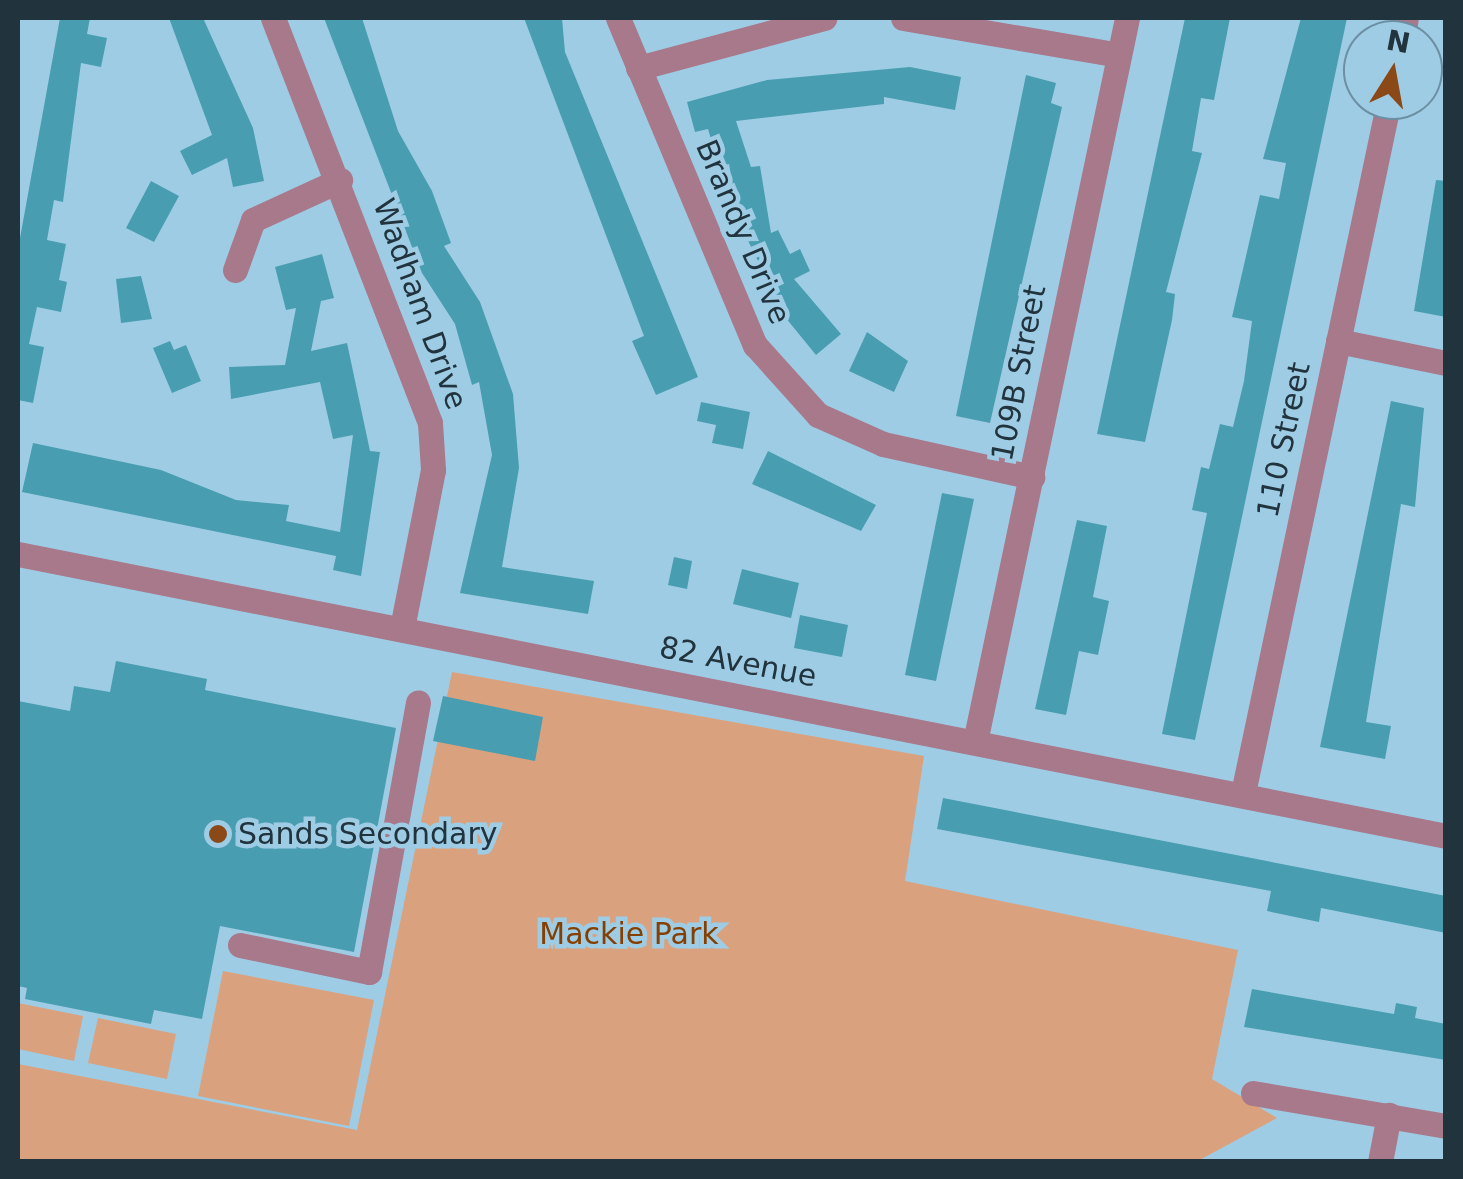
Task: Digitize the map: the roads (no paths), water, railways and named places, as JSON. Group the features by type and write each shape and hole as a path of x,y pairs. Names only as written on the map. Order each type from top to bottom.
{"street":[{"name":"Wadham Drive","path":"273,18 340,180 432,434 402,628"},
{"name":"Brandy Drive","path":"618,18 756,345 818,415 883,444 1032,477"},
{"path":"638,68 824,18"},
{"path":"903,18 1119,54"},
{"name":"109B Street","path":"975,742 1127,18"},
{"name":"110 Street","path":"1243,793 1385,120"},
{"name":"Wadham Drive","path":"235,270 253,220 340,180"},
{"path":"1338,341 1446,364"},
{"name":"82 Avenue","path":"18,554 1446,836"},
{"path":"240,945 369,972 418,702"},
{"path":"1253,1093 1446,1126"},
{"path":"1380,1162 1389,1115"}],"place":[{"name":"Sands Secondary","path":"218,834"}],"park label":[{"name":"Mackie Park","path":"629,934"}]}
